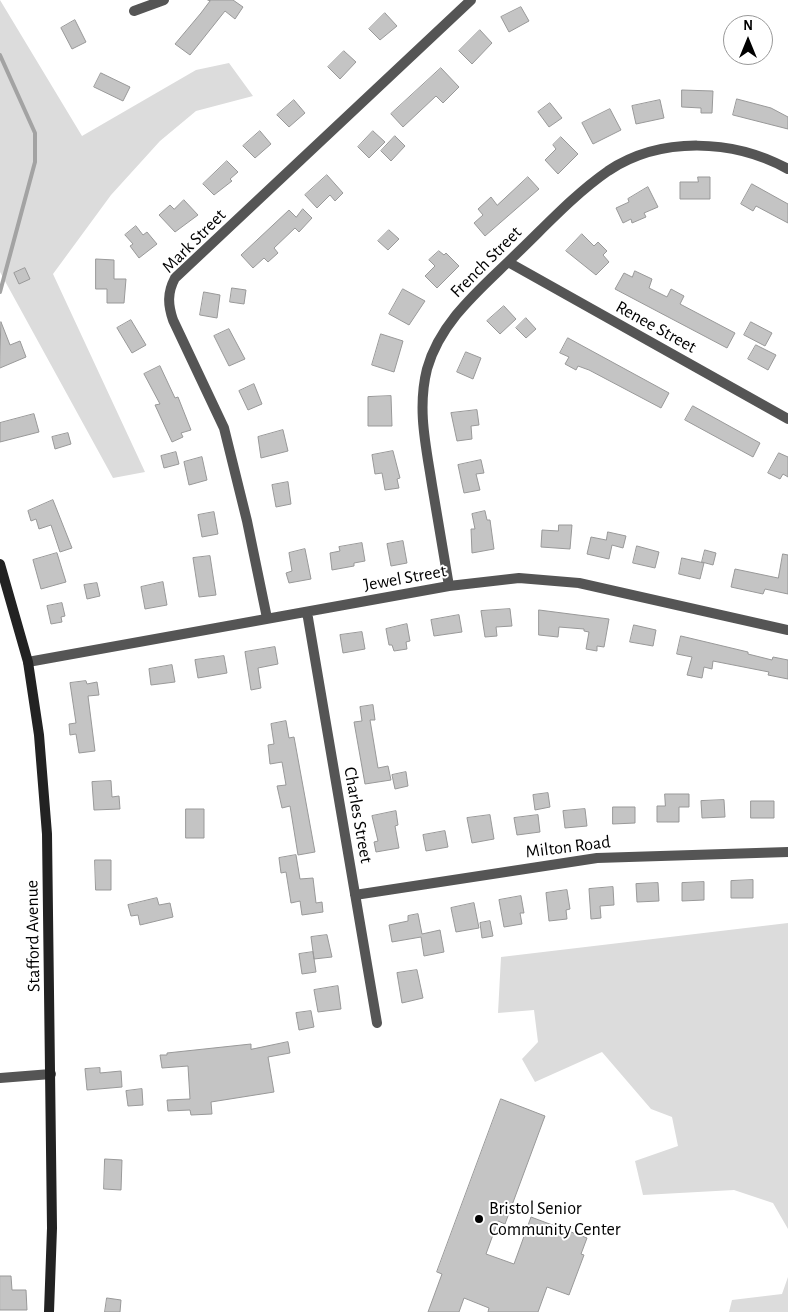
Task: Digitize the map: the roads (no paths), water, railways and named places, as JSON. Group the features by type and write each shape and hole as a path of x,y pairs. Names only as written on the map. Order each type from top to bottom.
{"main road":[{"name":"Stafford Avenue","path":"0,564 28,662 39,735 47,834 52,1074 52,1228 49,1312"}],"street":[{"path":"134,11 164,0"},
{"name":"Mark Street","path":"266,618 247,521 224,428 173,320 169,309 169,292 175,278 471,0"},
{"name":"French Street","path":"449,586 421,411 422,395 434,352 452,318 582,192 608,171 634,158 666,148 697,145 727,148 756,154 788,169"},
{"name":"Renee Street","path":"508,262 788,419"},
{"name":"Jewel Street","path":"28,662 449,586 519,578 570,582 788,630"},
{"name":"Charles Street","path":"307,612 378,1023"},
{"name":"Milton Road","path":"355,895 597,858 788,852"},
{"path":"0,1078 52,1074"}],"waterway":[{"path":"0,55 35,133 35,162 0,292"}],"place":[{"name":"Bristol Senior Community Center","path":"479,1219"}]}
